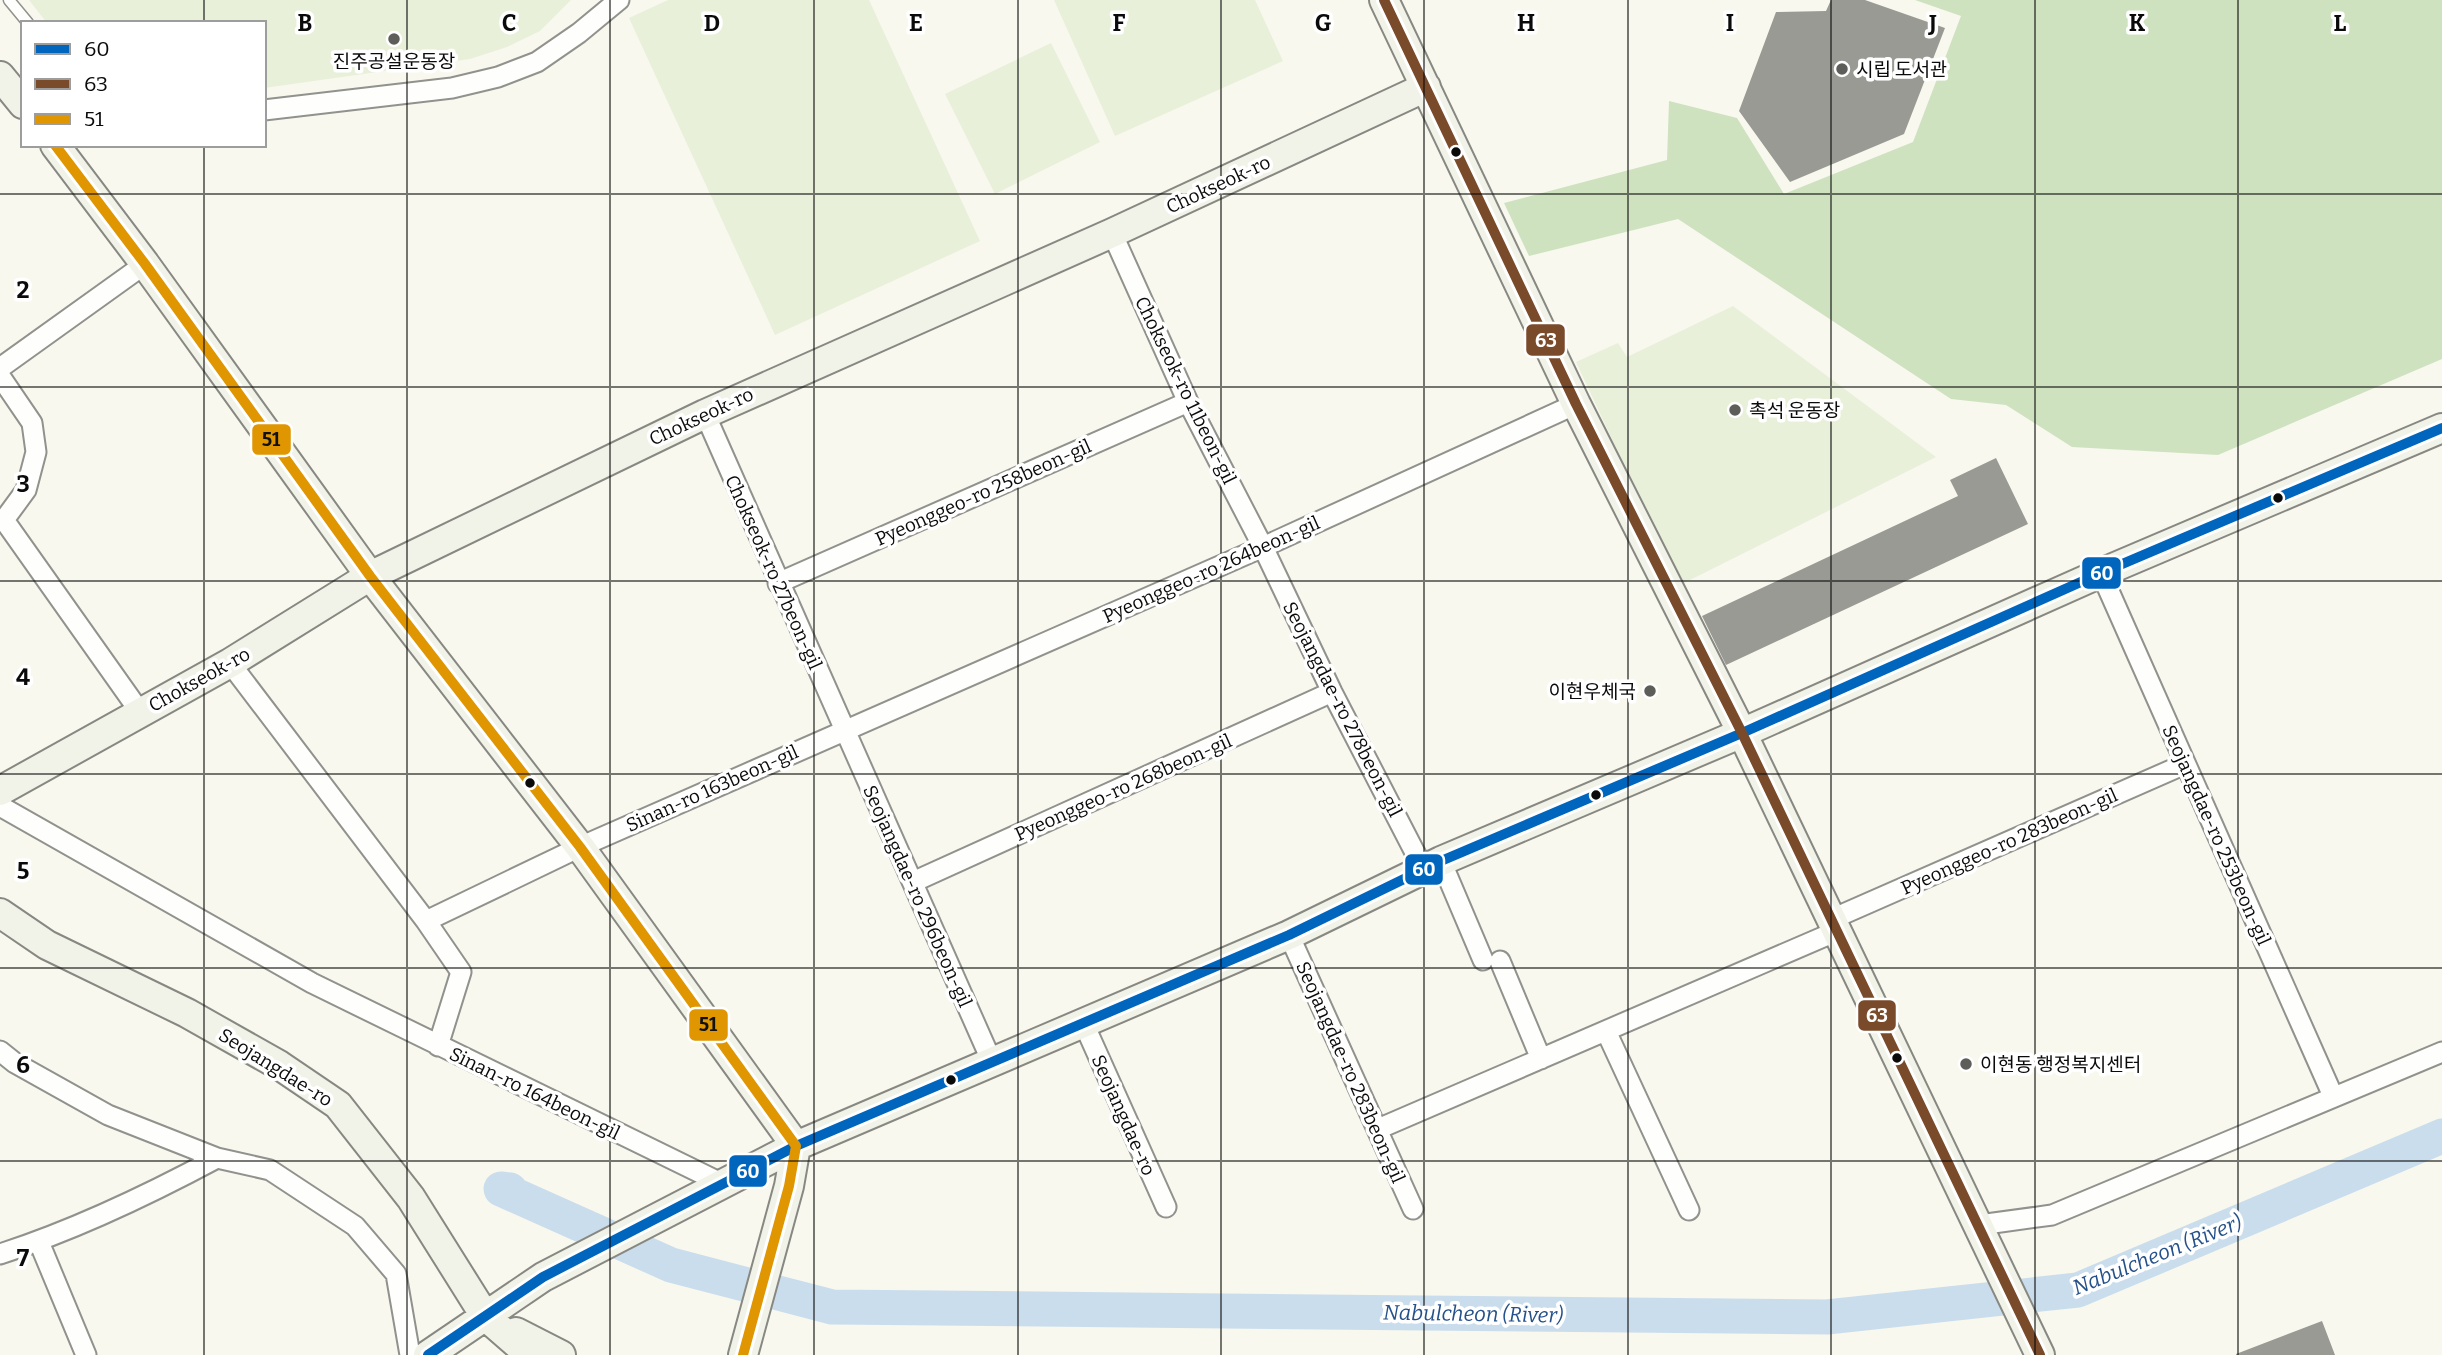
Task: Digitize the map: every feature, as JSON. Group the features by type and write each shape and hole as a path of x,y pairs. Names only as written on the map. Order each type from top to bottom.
{"street":[{"path":"266,110 452,88 498,77 537,62 579,33 619,0"},
{"path":"1384,0 1576,404 1742,733 2040,1355"},
{"path":"0,76 21,102"},
{"name":"Chokseok-ro","path":"0,791 230,663 370,576 705,414 1112,233 1426,87"},
{"path":"57,147 145,264 370,576 580,847 796,1146 789,1186 743,1355"},
{"name":"Chokseok-ro 11beon-gil","path":"1112,233 1188,402 1263,547"},
{"path":"0,368 145,264"},
{"path":"0,376 32,423 36,452 26,490 2,521 139,712"},
{"name":"Pyeonggeo-ro 258beon-gil","path":"778,583 1188,402"},
{"name":"Pyeonggeo-ro 264beon-gil","path":"844,730 1263,547 1576,404"},
{"name":"Chokseok-ro 27beon-gil","path":"705,414 844,730"},
{"path":"428,1355 543,1277 796,1146 1289,935 1433,866 1742,733 2101,573 2442,428"},
{"name":"Seojangdae-ro 278beon-gil","path":"1263,547 1332,692 1433,866"},
{"name":"Seojangdae-ro 253beon-gil","path":"2101,573 2333,1096"},
{"name":"Sinan-ro 164beon-gil","path":"230,663 426,921 461,972 438,1046 721,1183"},
{"name":"Pyeonggeo-ro 268beon-gil","path":"913,882 1332,692"},
{"name":"Sinan-ro 163beon-gil","path":"580,847 844,730"},
{"name":"Seojangdae-ro 296beon-gil","path":"844,730 992,1062"},
{"name":"Pyeonggeo-ro 283beon-gil","path":"1378,1129 1606,1031 2185,764"},
{"path":"0,806 312,982 438,1046"},
{"path":"426,921 580,847"},
{"path":"1433,866 1491,960 1541,1059"},
{"name":"Seojangdae-ro","path":"0,913 47,945 210,1026 279,1065 338,1105 411,1198 485,1317"},
{"name":"Seojangdae-ro 283beon-gil","path":"1289,935 1413,1209"},
{"name":"Seojangdae-ro","path":"1083,1023 1166,1208"},
{"path":"1606,1031 1689,1210"},
{"path":"0,1051 15,1063 108,1115 217,1158 270,1170 355,1226 396,1274 410,1355"},
{"path":"1985,1237 2052,1215 2442,1052"},
{"path":"0,1254 39,1242 175,1181 217,1158"},
{"path":"39,1242 86,1355"},
{"path":"485,1317 530,1355"},
{"path":"485,1317 561,1355"}],"lane":[{"path":"9,0 26,21"}],"green space":[{"name":"진주공설운동장","path":"29,0 571,0 540,31 507,47 470,59 266,88 266,21 45,21"},
{"path":"668,0 869,0 980,241 775,335 629,18"},
{"path":"1054,0 1255,0 1283,61 1115,136"},
{"path":"1915,0 2442,0 2442,359 2218,455 2072,447 2006,405 1951,399 1678,219 1529,256 1504,203 1667,160 1669,101 1737,118 1784,194 1913,142 1961,16"},
{"path":"1051,43 1100,142 995,194 945,94"},
{"name":"촉석 운동장","path":"1733,306 1936,457 1680,585 1576,362 1618,343 1627,357"}],"building":[{"name":"시립 도서관","path":"1831,0 1865,0 1945,28 1904,134 1790,182 1739,111 1776,12 1826,11"},
{"path":"1996,458 2028,524 1726,665 1702,616 1958,496 1950,480"},
{"path":"2322,1321 2335,1355 2236,1355 2236,1354"}],"waterway":[{"name":"Nabulcheon (River)","path":"510,1190 501,1189 671,1265 832,1307 1827,1317 2078,1290 2442,1136"}],"transit line":[{"name":"63","path":"1384,0 1576,404 1742,733 2040,1355"},
{"name":"51","path":"57,147 145,264 370,576 580,847 796,1146 789,1186 743,1355"},
{"name":"60","path":"428,1355 543,1277 796,1146 1289,935 1441,861 1742,733 2101,573 2442,428"}],"place":[{"name":"진주공설운동장","path":"394,39"},
{"name":"시립 도서관","path":"1842,69"},
{"name":"촉석 운동장","path":"1735,410"},
{"name":"이현우체국","path":"1650,691"},
{"name":"이현동 행정복지센터","path":"1966,1064"}]}
